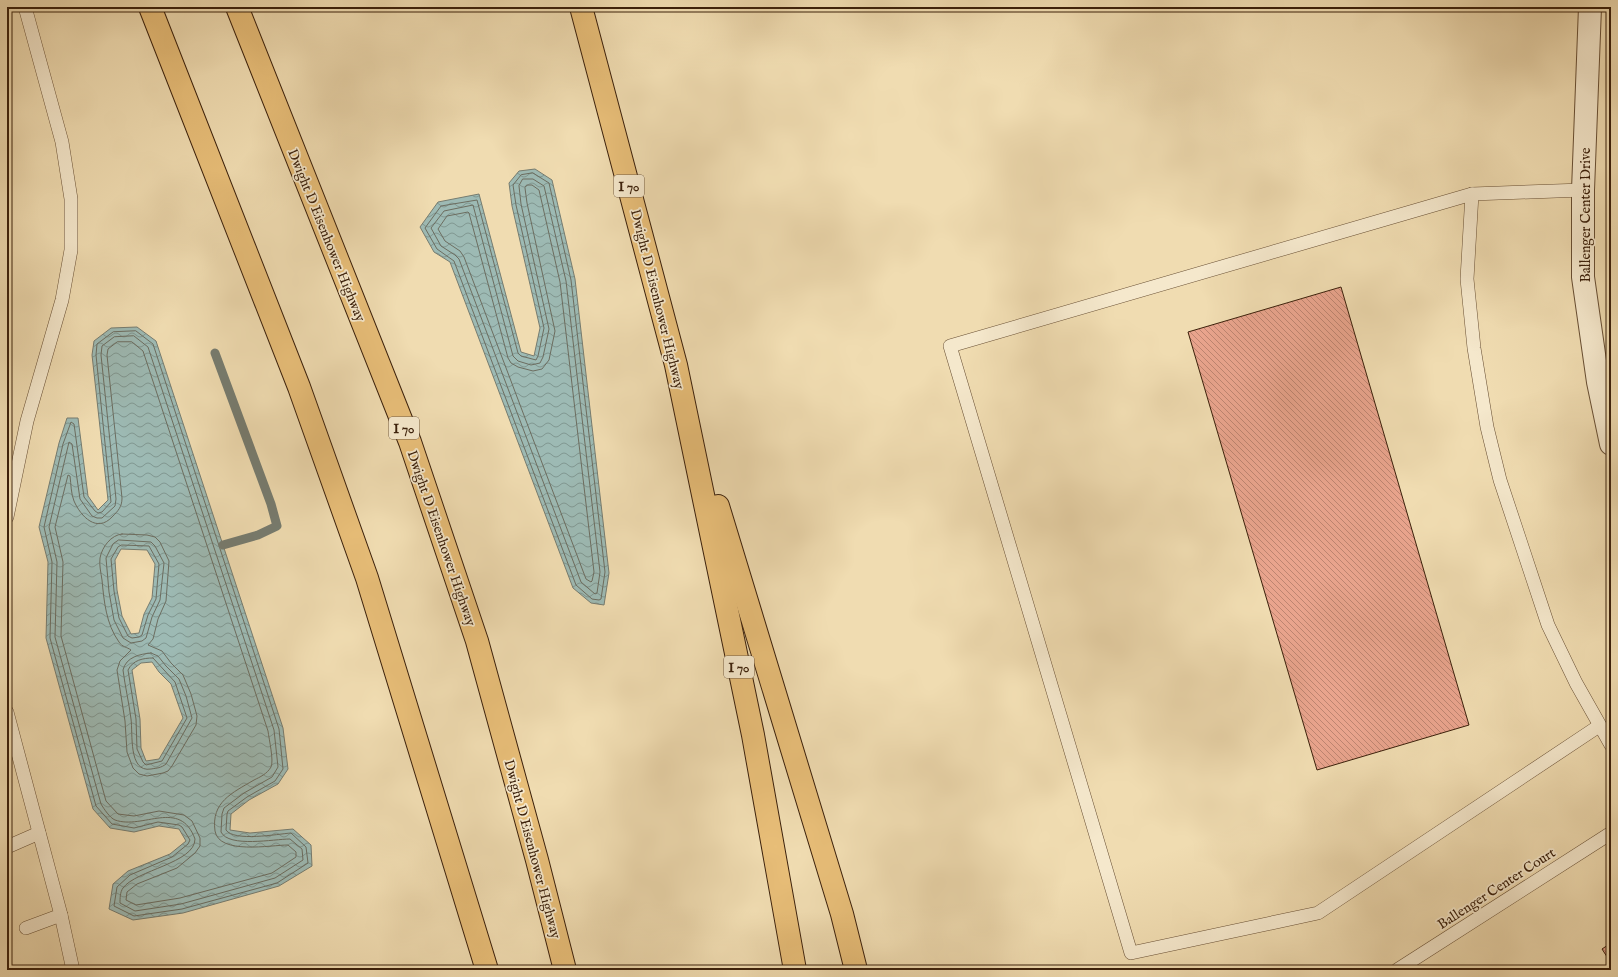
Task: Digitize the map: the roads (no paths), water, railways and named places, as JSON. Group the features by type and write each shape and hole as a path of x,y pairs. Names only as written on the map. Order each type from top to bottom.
{"highway":[{"path":"150,7 299,387 367,578 487,970"},
{"name":"Dwight D Eisenhower Highway","path":"237,7 410,442 477,641 537,860 565,970"},
{"name":"Dwight D Eisenhower Highway","path":"581,7 676,365 753,735 795,970"},
{"path":"676,365 842,914 856,970"},
{"path":"537,860 552,970"}],"street":[{"name":"Ballenger Center Drive","path":"1590,7 1583,190 1583,278 1598,382 1611,444"}],"lane":[{"path":"7,517 27,421 62,300 71,250 71,199 62,142 25,7"},
{"path":"1583,190 1472,194 950,346 1131,953 1318,913 1599,726"},
{"path":"1472,194 1467,279 1474,348 1487,427 1500,480 1548,625 1576,683 1611,745"},
{"path":"7,712 12,753 40,833 61,915 73,970"},
{"path":"7,847 40,833"},
{"name":"Ballenger Center Court","path":"1398,970 1611,833"},
{"path":"26,928 61,915"}],"water":[{"path":"535,169 552,180 575,279 609,573 604,605 591,603 573,588 450,262 434,252 420,227 438,202 479,194 521,352 534,356 540,328 512,206 509,183 519,171"},
{"path":"137,327 156,341 283,728 288,769 278,784 249,800 231,814 230,830 250,833 293,829 311,845 312,866 279,886 183,913 133,920 109,909 113,884 128,871 170,854 186,841 179,829 159,826 134,832 110,828 93,809 46,638 48,562 39,527 59,443 67,418 78,418 88,496 98,510 108,500 92,355 94,341 111,328","holes":["121,549 147,550 155,564 152,598 144,614 139,633 131,634 122,616 117,590 115,560","152,662 159,672 171,684 183,718 159,759 146,761 141,748 140,719 132,670 141,663"]}],"waterway":[{"path":"215,353 271,504 277,526 258,535 223,545"}]}
